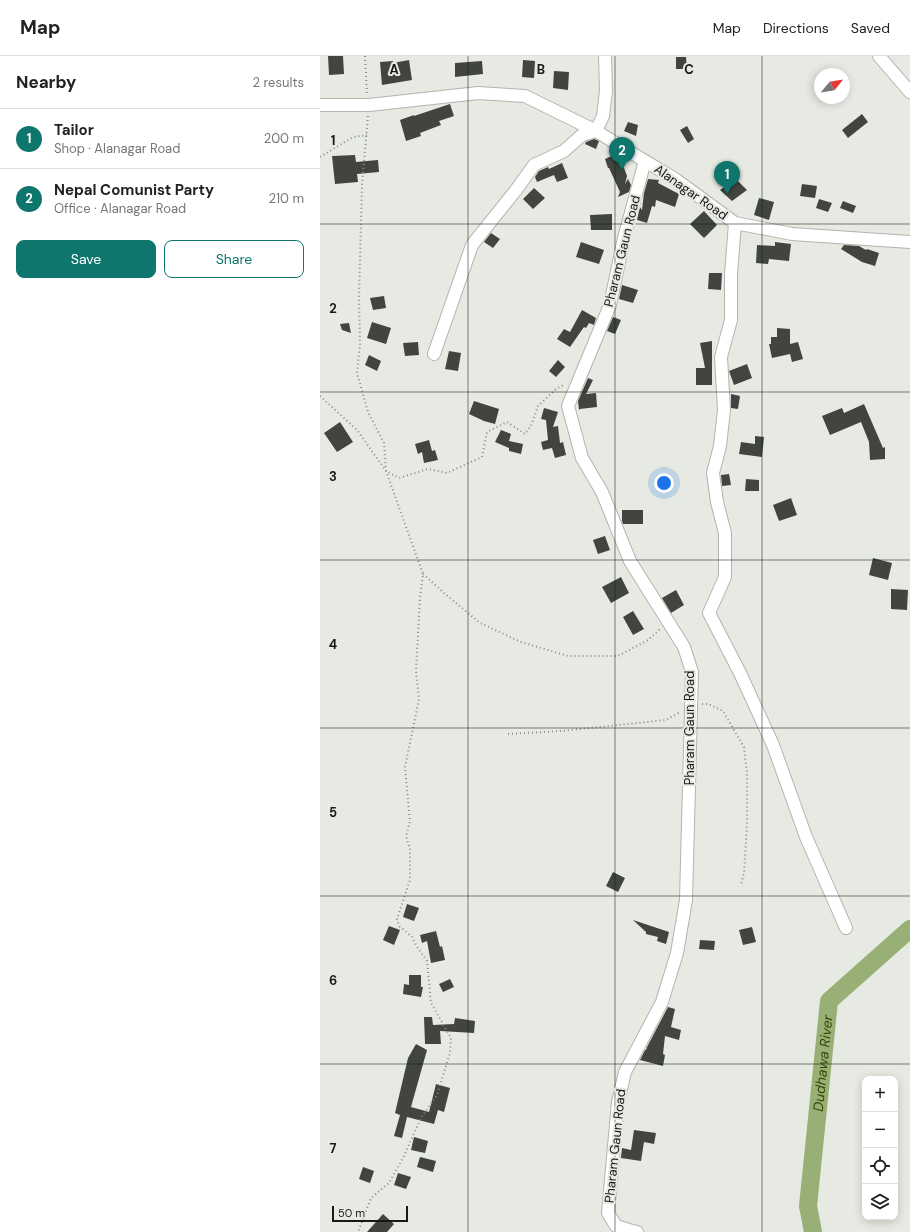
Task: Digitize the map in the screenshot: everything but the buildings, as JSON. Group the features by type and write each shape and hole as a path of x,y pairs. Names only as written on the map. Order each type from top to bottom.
{"street":[{"path":"434,354 472,245 534,165 564,151 582,135 596,131 603,116 604,110 606,91 606,56"},
{"path":"879,56 910,92"},
{"name":"Alanagar Road","path":"320,105 368,105 478,93 525,96 596,131 675,179 735,223 792,234 910,242"},
{"name":"Pharam Gaun Road","path":"637,1232 616,1226 608,1214 618,1102 624,1072 662,1002 677,953 681,930 686,900 692,672 684,647 630,561 602,492 582,458 568,406 610,305 624,238 645,161"},
{"path":"735,223 731,274 731,320 721,357 724,410 720,446 713,473 717,502 725,533 725,577 709,613 740,673 773,745 806,837 846,928"}],"path":[{"path":"364,56 368,105 367,135 362,184 359,298 360,344 357,373 368,412 384,443 386,471"},
{"path":"320,157 353,137 367,135"},
{"path":"386,471 399,478 428,469 447,473 482,457 487,432 507,422 525,434 531,426 538,406 556,389 579,378"},
{"path":"320,396 357,430 386,471 423,574 420,597 416,671 419,699 405,767 410,821 406,836 410,849 410,880 397,919 399,926 412,938 427,961 431,1003 451,1038 450,1052 438,1095 421,1118 404,1156 389,1183 371,1198 358,1232"},
{"path":"423,574 480,623 522,642 568,656 618,656 648,640 668,622"},
{"path":"508,734 561,731 666,720 691,705 708,704 723,711 744,747 747,774 747,825 744,873 741,885"}],"waterway":[{"name":"Dudhawa River","path":"813,1232 808,1206 829,1001 910,929"}],"place":[{"name":"Nepal Comunist Party","path":"622,170"},
{"name":"Tailor","path":"727,194"}]}
